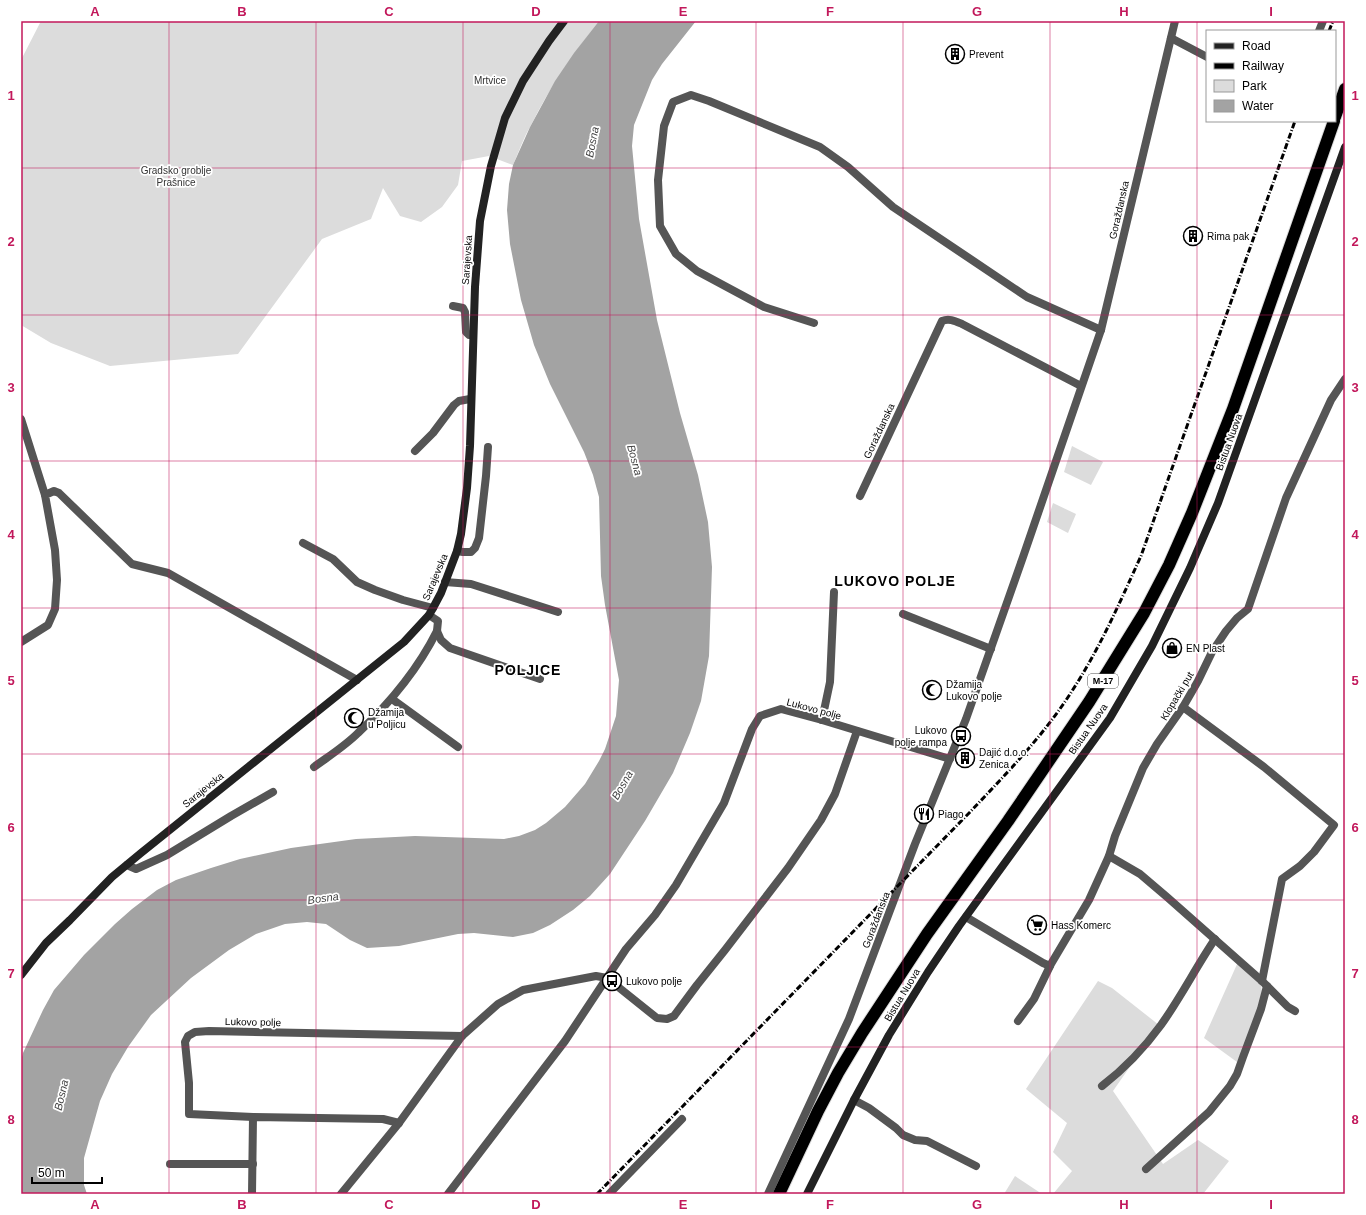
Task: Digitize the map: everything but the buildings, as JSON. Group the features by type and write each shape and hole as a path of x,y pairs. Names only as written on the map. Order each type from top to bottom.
{"highway":[{"path":"1336,114 1345,89"},
{"name":"M-17","path":"779,1194 818,1111 838,1073 862,1033 926,934 1008,821 1085,709 1144,614 1169,565 1192,514 1234,410 1334,122"}],"street":[{"name":"Sarajevska","path":"21,975 46,943 127,865 404,642 431,611 445,582 457,551 461,534 467,488 475,287 480,221 493,159 505,118 523,81 564,21"},
{"name":"Goraždanska","path":"768,1194 849,1019 915,844 966,719 1023,557 1100,330 1175,21"},
{"path":"1171,38 1206,56"},
{"path":"814,323 764,307 697,271 676,254 660,226 658,180 664,126 674,102 691,95 820,147 848,168 893,207 1027,297 1100,330"},
{"name":"Bistua Nuova","path":"807,1194 854,1100 889,1035 928,972 1110,718 1156,639 1190,568 1218,503 1345,147"},
{"path":"453,306 463,308 465,312 466,332 473,334"},
{"name":"Goraždanska","path":"860,496 942,321 946,319 954,320 1081,386"},
{"name":"Klopački put","path":"1018,1021 1034,1000 1050,966 1089,900 1109,856 1114,836 1143,768 1157,744 1183,707 1212,652 1226,631 1237,618 1248,609 1286,498 1331,400 1345,379"},
{"path":"415,451 434,433 454,405 459,401 470,399"},
{"path":"21,419 45,495 55,550 57,580 55,609 48,625 21,642"},
{"path":"457,551 471,552 475,548 479,538 488,447"},
{"path":"45,495 54,491 59,493 132,564 168,573 357,680"},
{"path":"303,543 333,559 357,582 431,611 438,621 437,631 408,677 392,699 357,734 314,767"},
{"path":"445,582 471,584 558,612"},
{"path":"822,720 830,682 834,592"},
{"path":"903,614 990,649"},
{"path":"437,631 441,640 450,648 540,679"},
{"path":"392,699 458,747"},
{"path":"1146,1169 1174,1142 1209,1112 1230,1086 1237,1074 1261,1009 1282,879 1300,866 1314,852 1334,825 1264,767 1183,707"},
{"name":"Lukovo polje","path":"448,1194 565,1041 626,949 655,915 676,885 724,803 752,729 760,716 781,709 950,759"},
{"path":"341,1194 399,1123 462,1036 498,1004 523,990 596,976 607,978 657,1018 667,1019 674,1016 788,868 821,820 835,794 857,731"},
{"path":"127,865 136,868 167,855 273,792"},
{"path":"1109,856 1140,874 1215,939 1288,1007 1295,1011"},
{"path":"966,917 1050,966"},
{"path":"1102,1086 1136,1055 1161,1026 1215,939"},
{"name":"Lukovo polje","path":"399,1123 383,1119 253,1117 189,1114 189,1083 185,1042 188,1036 195,1032 209,1031 462,1036"},
{"path":"854,1100 880,1116 903,1135 915,1140 927,1141 976,1166"},
{"path":"252,1194 253,1117"},
{"path":"609,1194 682,1119"},
{"path":"170,1164 253,1164"}],"green space":[{"name":"Gradsko groblje Prašnice","path":"41,21 599,21 571,58 546,97 526,134 513,165 489,156 462,161 458,185 442,207 421,222 400,216 383,188 371,219 322,239 238,354 110,366 51,343 21,325 21,60"},
{"path":"1072,446 1103,462 1091,485 1064,472"},
{"path":"1053,503 1076,514 1068,533 1047,522"},
{"path":"1238,962 1259,980 1262,988 1259,1009 1255,1021 1237,1062 1204,1038"},
{"path":"1098,981 1112,988 1159,1025 1113,1091 1163,1164 1198,1140 1229,1161 1203,1194 1053,1194 1072,1171 1053,1152 1067,1123 1026,1089"},
{"path":"1015,1176 1042,1194 1004,1194"}],"water":[{"name":"Bosna","path":"599,21 696,21 662,64 652,80 634,125 632,146 639,219 657,320 680,413 698,475 708,522 712,567 709,656 701,701 690,733 673,773 645,821 610,874 590,896 573,910 550,925 533,933 513,937 474,933 458,934 399,946 367,948 350,940 326,924 307,922 285,924 256,934 229,950 191,978 151,1015 128,1047 112,1074 100,1101 84,1158 84,1185 87,1194 21,1194 21,1061 23,1053 54,990 84,955 132,909 157,890 176,880 240,859 291,848 356,839 415,836 504,839 519,836 535,830 565,807 585,784 605,749 616,716 619,680 601,576 599,497 593,475 584,452 550,384 534,345 521,300 510,244 507,210 509,184 513,165 530,127 555,81 574,53"}],"railway":[{"path":"1329,30 1333,21"},
{"path":"597,1194 985,797 1037,738 1072,691 1101,642 1141,556 1295,122"}],"place":[{"name":"Prevent","path":"955,54"},
{"name":"Rima pak","path":"1193,236"},
{"name":"EN Plast","path":"1172,648"},
{"name":"Džamija Lukovo polje","path":"932,690"},
{"name":"Džamija u Poljicu","path":"354,718"},
{"name":"Lukovo polje rampa","path":"961,736"},
{"name":"Dajić d.o.o. Zenica","path":"965,758"},
{"name":"Piago","path":"924,814"},
{"name":"Hass Komerc","path":"1037,925"},
{"name":"Lukovo polje","path":"612,981"}],"district":[{"name":"LUKOVO POLJE","path":"895,581"},
{"name":"POLJICE","path":"528,670"}],"park label":[{"name":"Mrtvice","path":"490,80"}]}
